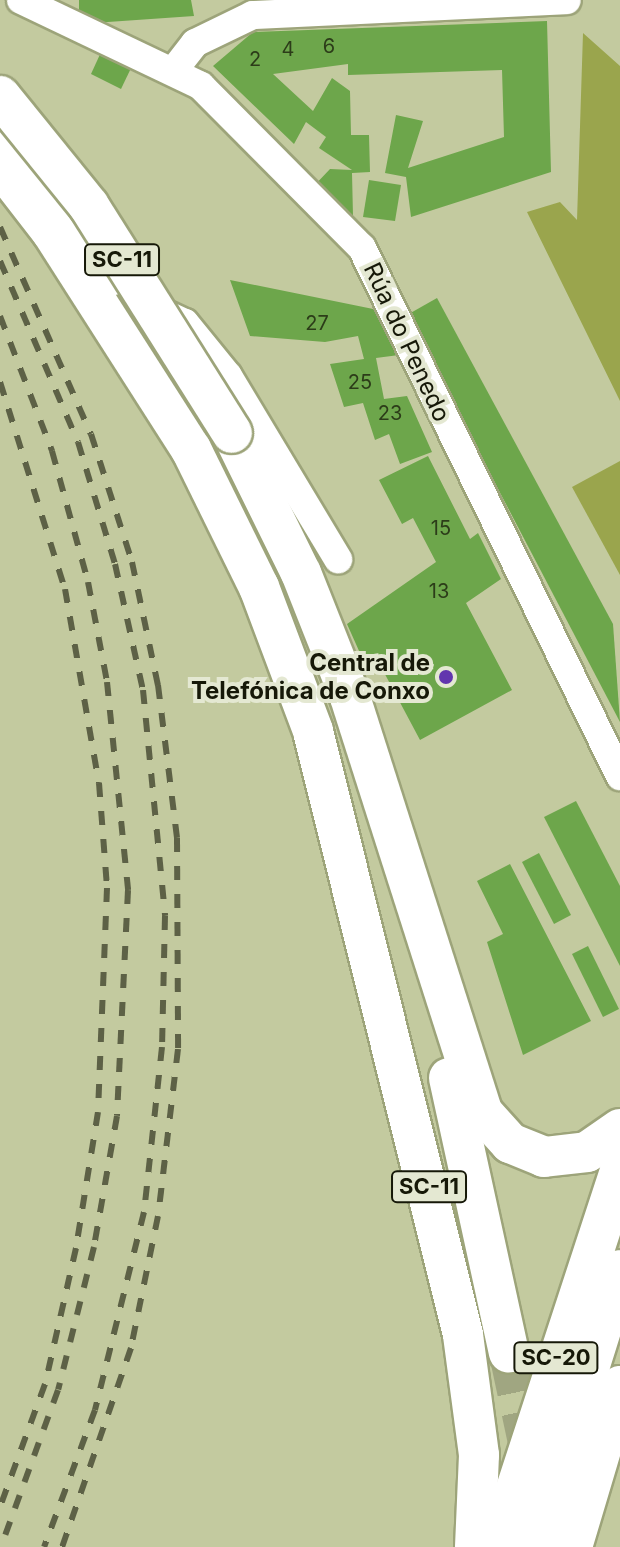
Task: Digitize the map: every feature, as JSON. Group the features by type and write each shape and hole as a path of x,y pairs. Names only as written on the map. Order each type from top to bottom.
{"highway":[{"name":"SC-11","path":"0,96 89,206 232,433 312,600 402,863 509,1353"},
{"name":"SC-11","path":"0,165 52,232 191,449 259,587 343,832 463,1335 479,1455 475,1547"},
{"path":"402,863 474,1096 494,1130 544,1157 587,1152 620,1129"},
{"name":"SC-20","path":"497,1547 620,1170"},
{"name":"SC-20","path":"533,1547 620,1270"},
{"name":"SC-20","path":"572,1547 620,1386"}],"street":[{"name":"Rúa do Penedo","path":"21,0 174,70 201,86 362,248 620,776"},
{"path":"174,70 195,43 253,15 365,2 567,0"},
{"path":"0,133 125,296 185,323 228,376 338,559"}],"green space":[{"path":"583,33 620,66 620,401 527,212 560,202 577,220"},
{"path":"620,461 620,575 572,487"}],"building":[{"path":"79,0 191,0 194,16 79,24"},
{"path":"547,21 551,172 411,217 406,177 385,173 396,115 423,121 408,168 504,137 502,70 348,75 348,64 273,74 313,111 332,78 350,91 351,135 369,135 370,172 352,173 353,216 337,214 312,188 330,169 352,170 319,148 326,137 306,122 294,144 213,66 253,32"},
{"path":"102,50 133,64 121,89 91,74"},
{"path":"369,180 401,185 395,221 363,217"},
{"path":"230,280 383,311 399,355 376,358 384,399 407,396 432,452 400,464 389,434 375,440 363,403 344,407 330,364 364,359 358,336 325,342 250,336"},
{"path":"437,298 613,624 620,722 407,315"},
{"path":"428,456 470,539 478,533 501,579 466,603 512,690 420,740 379,663 368,671 347,624 436,562 413,518 402,524 379,480"},
{"path":"576,801 620,886 620,966 544,817"},
{"path":"539,853 571,915 554,924 522,862"},
{"path":"510,864 591,1021 523,1055 487,942 503,934 477,881"},
{"path":"588,946 619,1009 603,1017 572,954"}],"tunnel":[{"path":"509,1353 532,1461"}],"railway":[{"path":"0,227 91,434 132,562 158,685 177,838 178,1049 158,1216 131,1348 62,1547"},
{"path":"0,261 78,442 115,564 143,690 165,916 162,1047 144,1212 95,1410 44,1547"},
{"path":"0,316 52,451 88,582 107,682 128,890 117,1116 94,1247 58,1390 1,1547"},
{"path":"0,382 65,589 99,783 107,888 98,1112 76,1248 45,1384 0,1507"}],"place":[{"name":"Central de Telefónica de Conxo","path":"446,677"}]}
